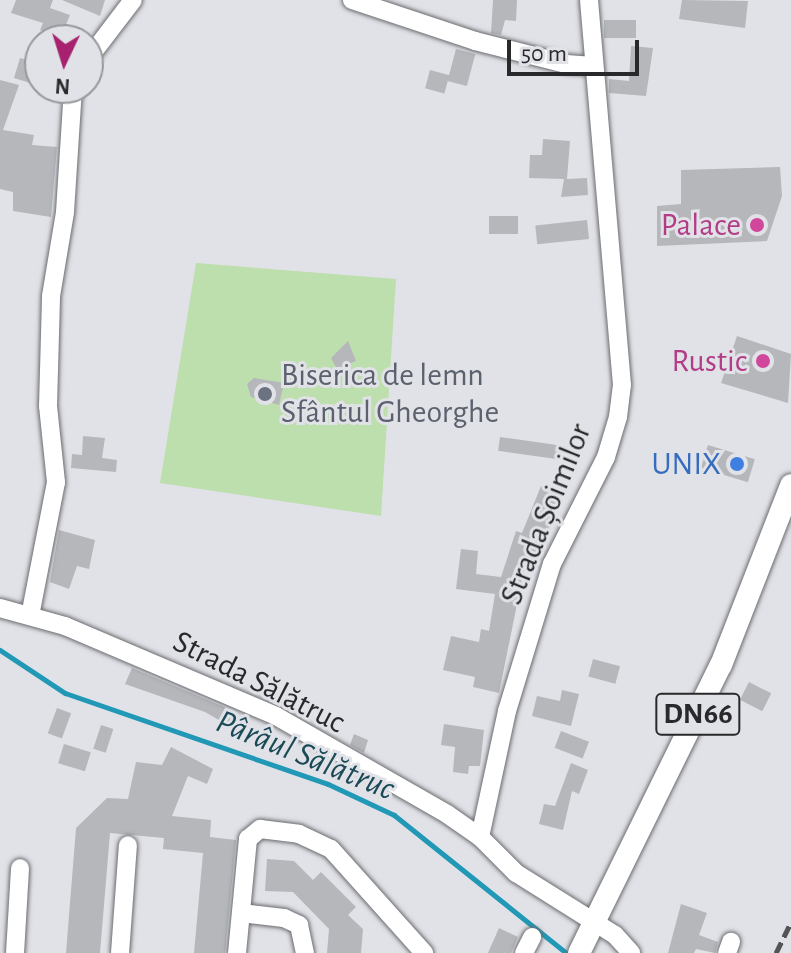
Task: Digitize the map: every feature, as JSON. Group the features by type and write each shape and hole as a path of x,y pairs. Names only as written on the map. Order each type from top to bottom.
{"main road":[{"name":"DN66","path":"587,936 721,665 791,485"}],"street":[{"path":"104,38 133,0"},
{"path":"352,0 475,41 566,64 594,66"},
{"name":"Strada Șoimilor","path":"480,837 507,711 548,577 606,457 618,417 622,385 589,0"},
{"path":"30,616 56,482 48,406 51,296 65,212 72,104"},
{"name":"Strada Sălătruc","path":"0,608 30,616 165,666 276,716 480,837 587,936 631,953"},
{"path":"237,953 252,832 299,834 331,849 424,953"},
{"path":"120,953 128,845"},
{"path":"15,953 20,868"},
{"path":"241,913 284,918 299,925 305,953"}],"green space":[{"path":"196,263 396,279 381,516 160,483"}],"building":[{"path":"16,0 53,0 50,8 70,15 66,24 43,24 11,13"},
{"path":"62,0 105,0 100,16"},
{"path":"493,0 517,0 516,21 505,20 501,35 491,33"},
{"path":"682,0 748,1 745,28 679,19"},
{"path":"604,20 636,20 636,38 604,38"},
{"path":"631,46 653,48 646,96 609,93 609,79 629,81"},
{"path":"456,49 475,54 467,86 447,81"},
{"path":"20,58 24,59 24,81 14,78"},
{"path":"430,70 449,75 444,94 425,88"},
{"path":"0,80 19,85 3,130 34,135 32,145 57,147 51,217 13,211 13,192 0,189"},
{"path":"543,139 570,141 567,179 587,178 588,195 561,197 564,179 529,178 530,155 542,155"},
{"path":"780,167 782,196 767,241 657,246 657,206 681,204 681,170"},
{"path":"489,216 518,216 518,234 489,234"},
{"path":"587,220 589,239 537,244 535,225"},
{"path":"737,336 791,354 788,403 721,383"},
{"path":"348,341 356,361 337,369 331,358"},
{"name":"Biserica de lemn Sfântul Gheorghe","path":"254,378 284,383 279,405 251,397 247,384"},
{"path":"83,436 105,438 102,458 117,460 116,472 71,468 72,454 82,455"},
{"path":"500,437 567,446 565,460 498,451"},
{"path":"708,445 755,459 748,482 701,468"},
{"path":"541,486 563,495 534,563 526,560 499,693 473,687 475,677 443,670 451,636 479,642 481,629 489,631 495,594 456,589 461,549 478,551 476,574 501,577 516,531 522,533"},
{"path":"59,530 95,540 89,569 77,566 69,589 50,582"},
{"path":"593,659 620,666 615,684 588,676"},
{"path":"132,668 236,712 229,726 205,712 125,684"},
{"path":"749,682 771,693 762,711 740,700"},
{"path":"562,690 579,694 571,726 532,716 537,696 560,701"},
{"path":"57,708 71,713 62,739 48,733"},
{"path":"444,724 484,730 480,766 469,766 468,774 453,772 455,747 441,745"},
{"path":"101,725 113,729 106,753 93,749"},
{"path":"561,731 589,742 583,759 555,748"},
{"path":"354,734 368,740 364,753 350,745"},
{"path":"64,744 91,752 85,771 58,763"},
{"path":"171,747 213,769 207,784 188,776 172,816 211,820 210,837 236,840 225,953 194,953 203,853 163,849 164,838 110,833 100,953 66,953 76,828 107,798 128,799 136,762 162,765"},
{"path":"571,763 588,770 579,794 572,791 563,830 539,824 544,804 555,806"},
{"path":"267,859 294,861 313,880 321,872 356,907 348,915 363,929 361,953 327,953 329,929 293,892 265,891"},
{"path":"681,904 707,913 699,935 718,942 715,953 696,949 694,953 668,953"},
{"path":"499,928 518,937 511,953 488,953"}],"waterway":[{"name":"Pârâul Sălătruc","path":"0,650 65,693 328,784 394,815 566,953"}],"railway":[{"path":"776,953 791,922"}],"place":[{"name":"Palace","path":"757,225"},
{"name":"Rustic","path":"763,361"},
{"name":"Biserica de lemn Sfântul Gheorghe","path":"265,394"},
{"name":"UNIX","path":"737,464"}]}
